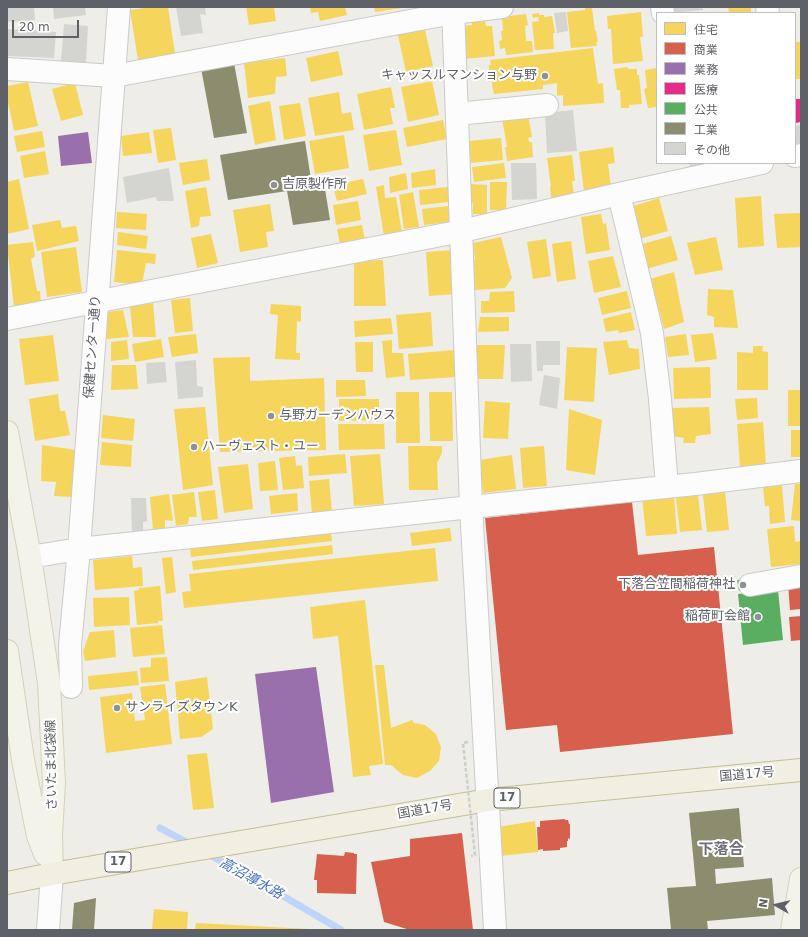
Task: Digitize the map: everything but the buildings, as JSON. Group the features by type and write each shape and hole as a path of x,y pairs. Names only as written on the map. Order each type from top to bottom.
{"highway":[{"name":"国道17号","path":"52,874 488,800 801,770"},
{"name":"17","path":"7,882 52,874"}],"main road":[{"name":"さいたま北袋線","path":"7,432 30,556 50,683 54,783 51,834 52,874"},
{"name":"さいたま北袋線","path":"7,651 23,760 38,836 52,874"},
{"path":"792,930 801,879"}],"street":[{"name":"保健センター通り","path":"71,687 70,645 79,549 96,301 119,7"},
{"path":"7,69 114,76 453,10 502,7"},
{"path":"453,10 471,506 495,930"},
{"path":"457,114 547,105"},
{"path":"7,319 462,232 619,194 686,171 752,164"},
{"path":"619,194 652,333 660,399 667,487"},
{"path":"30,556 79,549 471,506 667,487 801,471"},
{"path":"750,584 801,576"},
{"path":"48,930 52,874"}],"path":[{"path":"468,742 463,743 475,855 471,856"}],"waterway":[{"name":"高沼導水路","path":"160,828 192,845"},
{"name":"高沼導水路","path":"206,853 341,930"}],"place":[{"name":"キャッスルマンション与野","path":"545,76"},
{"name":"吉原製作所","path":"274,185"},
{"name":"与野ガーデンハウス","path":"271,416"},
{"name":"ハーヴェスト・ユー","path":"194,447"},
{"name":"下落合笠間稲荷神社","path":"743,585"},
{"name":"稲荷町会館","path":"758,617"},
{"name":"サンライズタウンK","path":"117,708"}],"district":[{"name":"下落合","path":"721,850"}]}
